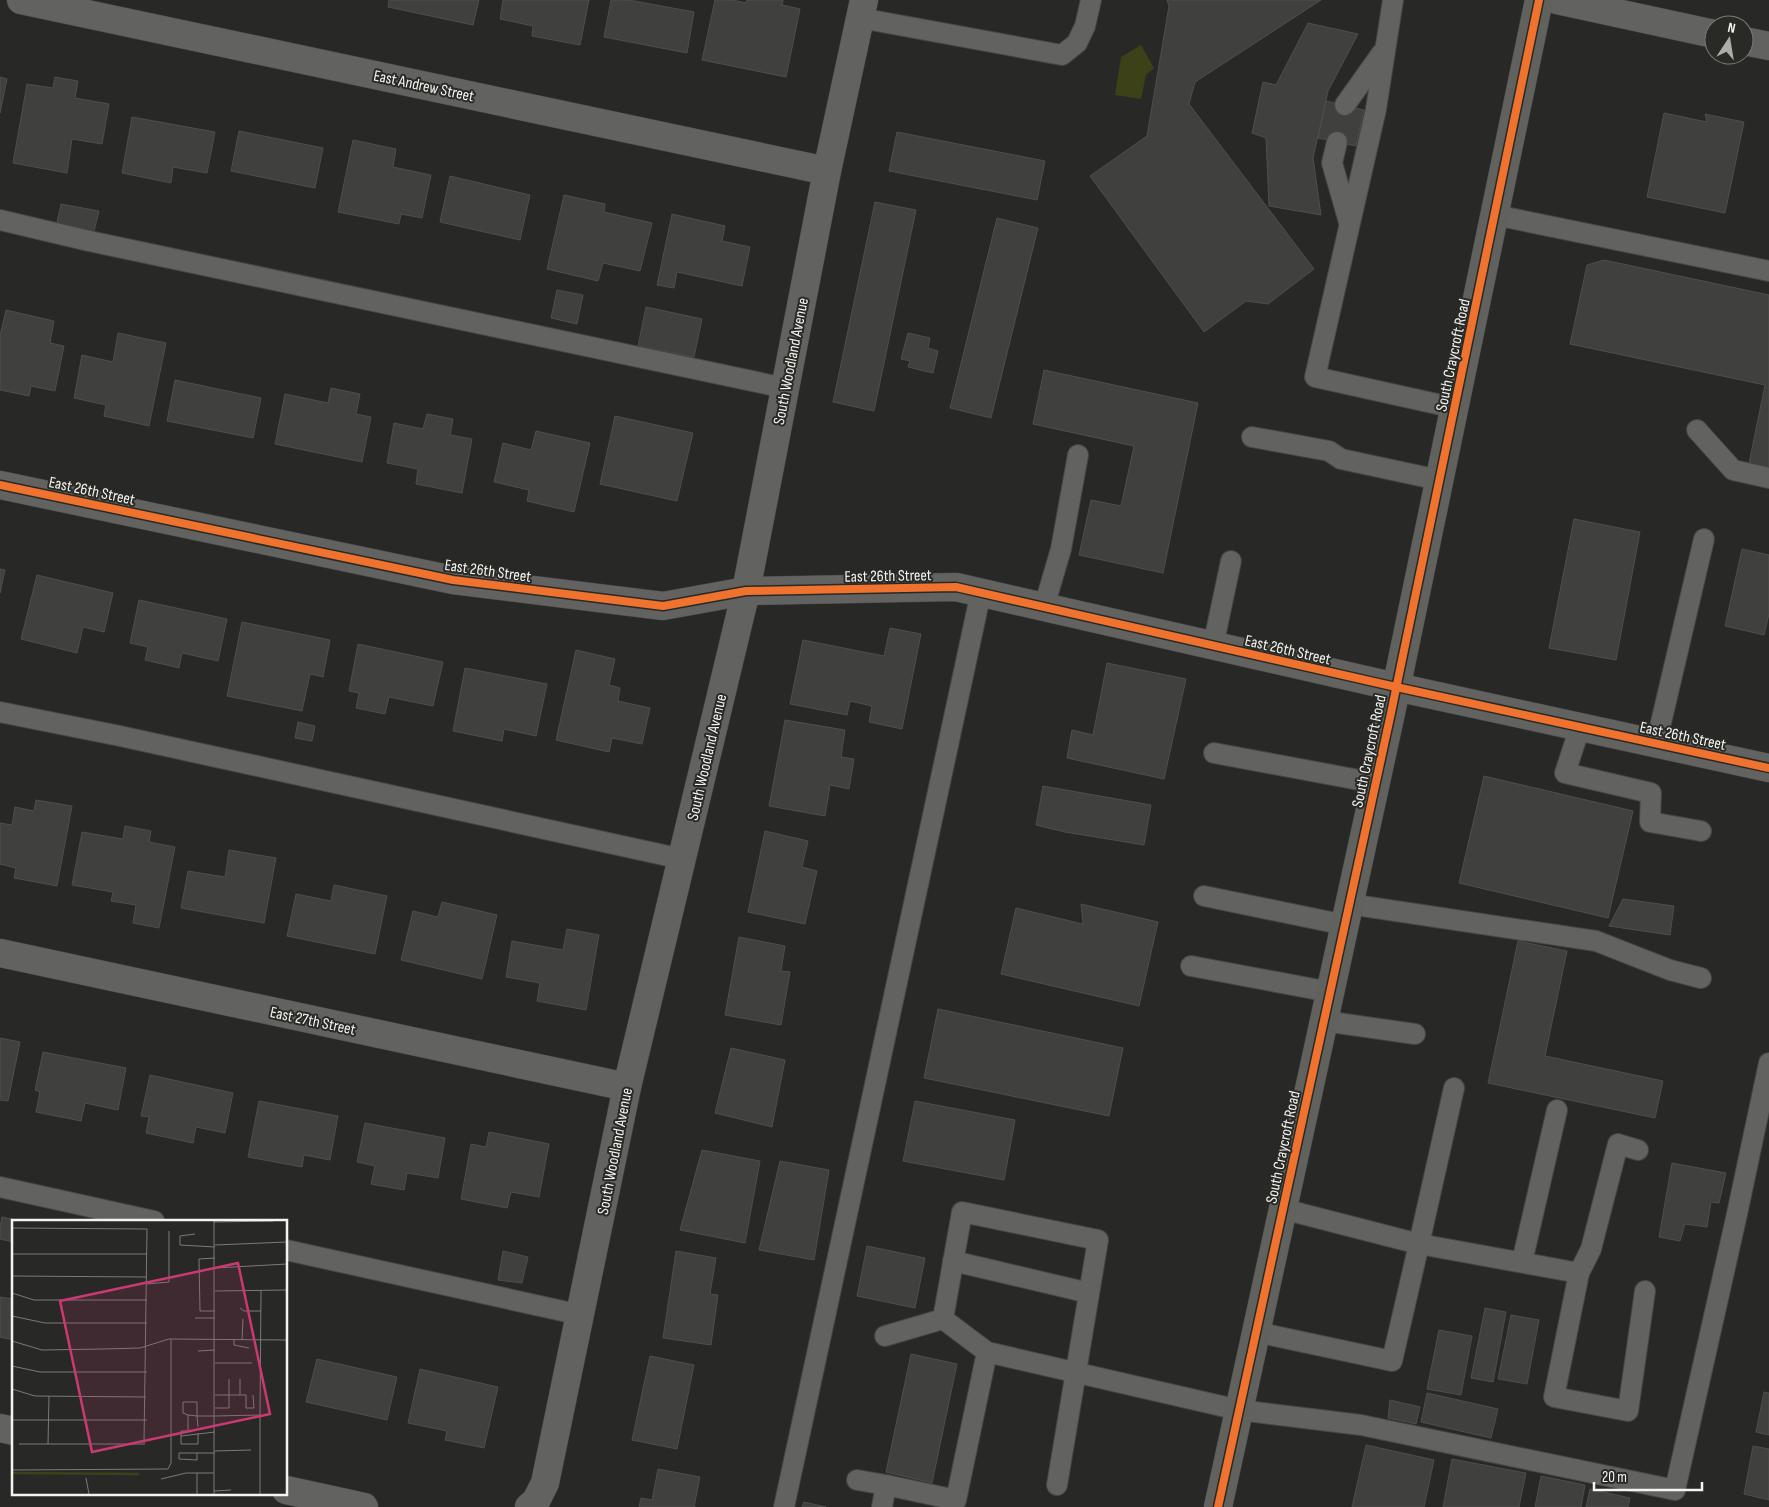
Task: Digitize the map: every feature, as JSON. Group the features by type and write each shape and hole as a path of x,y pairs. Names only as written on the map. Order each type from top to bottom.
{"main road":[{"name":"South Craycroft Road","path":"1218,1507 1376,783 1539,0"}],"street":[{"name":"East Andrew Street","path":"21,0 827,171"},
{"path":"1556,0 1704,32"},
{"name":"South Woodland Avenue","path":"530,1507 536,1501 545,1483 581,1315 626,1087 746,591 827,171 862,9"},
{"path":"1754,42 1769,46"},
{"name":"East 26th Street","path":"0,485 453,580 663,606 746,591 956,587 1396,688 1769,768"},
{"name":"East 27th Street","path":"0,953 626,1087"},
{"path":"288,1490 364,1507"}],"lane":[{"path":"862,9 1062,55 1077,43 1085,26 1091,0"},
{"path":"1393,0 1376,109 1316,377 1455,408"},
{"path":"1345,105 1386,47"},
{"path":"1338,142 1332,163 1350,225"},
{"path":"1495,215 1769,271"},
{"path":"0,220 98,243 785,388"},
{"path":"1697,430 1733,470 1769,478"},
{"path":"1252,437 1329,451 1341,459 1440,480"},
{"path":"1044,607 1061,549 1078,455"},
{"path":"1656,744 1704,539"},
{"path":"1213,646 1231,560"},
{"path":"784,1507 981,592"},
{"path":"0,712 120,736 682,859"},
{"path":"1580,727 1565,773 1652,793 1650,822 1701,831"},
{"path":"1214,753 1376,783"},
{"path":"1204,896 1347,914 1596,941 1670,970 1701,978"},
{"path":"1191,966 1330,992"},
{"path":"1324,1021 1415,1034"},
{"path":"943,1319 987,1352 1239,1410 1361,1424 1674,1498 1769,1063"},
{"path":"1256,1332 1392,1361 1454,1088"},
{"path":"1522,1262 1557,1110"},
{"path":"1638,1150 1618,1144 1591,1249 1579,1273 1554,1397 1628,1412 1645,1290"},
{"path":"0,1186 150,1220"},
{"path":"1283,1209 1419,1244 1579,1273"},
{"path":"943,1319 962,1212 1098,1240 1057,1485"},
{"path":"288,1250 581,1315"},
{"path":"953,1261 1089,1293"},
{"path":"885,1336 943,1319"},
{"path":"857,1480 956,1500 987,1352"},
{"path":"882,1507 886,1485"}],"shaded area":[{"path":"1141,45 1154,68 1146,75 1141,99 1115,95 1121,57"}],"building":[{"path":"389,0 479,0 473,25 388,7"},
{"path":"503,0 589,0 580,45 532,36 533,26 500,19"},
{"path":"611,0 629,0 694,12 687,53 604,37"},
{"path":"715,0 733,0 746,3 747,0 783,0 782,5 800,9 786,77 702,60"},
{"path":"1167,0 1321,0 1195,82 1189,104 1314,269 1268,304 1246,301 1204,332 1090,176 1147,136 1169,6"},
{"path":"1308,23 1358,34 1328,91 1313,158 1321,215 1269,206 1266,138 1252,133 1263,82 1276,85"},
{"path":"0,77 7,79 0,113"},
{"path":"55,77 78,81 75,98 109,104 102,144 72,139 67,173 13,163 27,84 53,88"},
{"path":"1326,101 1364,110 1356,146 1318,138"},
{"path":"1664,113 1707,122 1705,114 1744,122 1725,213 1647,197"},
{"path":"132,117 215,132 207,173 173,167 171,183 122,173"},
{"path":"239,131 323,148 315,188 231,171"},
{"path":"897,132 1045,161 1037,200 889,171"},
{"path":"353,140 396,149 393,167 431,175 422,218 401,214 399,224 338,212"},
{"path":"450,176 530,195 520,240 440,222"},
{"path":"564,195 605,204 604,212 652,223 640,271 603,263 598,281 547,269"},
{"path":"875,202 916,210 874,411 833,402"},
{"path":"61,204 99,211 93,235 56,227"},
{"path":"672,214 725,226 722,241 750,247 742,286 677,272 674,288 657,285"},
{"path":"997,218 1038,228 991,418 950,408"},
{"path":"1604,260 1769,295 1769,477 1747,473 1765,385 1570,344 1587,265"},
{"path":"557,290 583,295 577,324 551,318"},
{"path":"646,307 702,319 694,357 638,346"},
{"path":"6,310 54,321 50,343 64,346 55,391 31,386 29,396 0,390 0,336"},
{"path":"118,333 166,343 149,426 104,416 106,405 74,398 82,355 113,362"},
{"path":"908,333 930,338 928,348 938,351 933,373 908,367 910,361 901,359"},
{"path":"1044,370 1198,403 1163,573 1079,555 1091,500 1121,506 1134,446 1033,424"},
{"path":"175,380 261,398 253,438 167,421"},
{"path":"331,388 360,394 356,414 371,417 362,462 275,444 285,394 328,403"},
{"path":"427,414 453,419 450,435 472,439 462,493 416,484 418,469 387,463 394,423 423,429"},
{"path":"615,416 693,433 677,501 600,484"},
{"path":"536,431 590,443 574,512 527,501 529,490 494,482 503,443 531,450"},
{"path":"1574,519 1640,532 1616,660 1549,648"},
{"path":"1742,549 1769,555 1769,614 1764,635 1725,626"},
{"path":"0,569 5,570 0,593"},
{"path":"37,575 113,593 104,632 83,627 77,653 21,639"},
{"path":"139,600 227,619 218,661 182,653 179,668 145,660 148,647 130,643"},
{"path":"242,622 330,640 323,677 310,674 302,711 227,696"},
{"path":"890,628 921,634 902,729 869,722 872,706 850,701 847,715 790,704 803,640 884,656"},
{"path":"358,644 443,662 433,706 389,697 385,714 356,708 359,693 349,691"},
{"path":"576,650 615,659 609,685 620,688 618,701 650,708 642,744 612,738 609,752 556,740"},
{"path":"1107,663 1186,679 1164,779 1067,758 1072,730 1093,735"},
{"path":"465,668 547,684 536,736 504,729 502,741 453,731"},
{"path":"785,720 845,730 841,757 854,759 849,789 830,785 825,816 769,806"},
{"path":"298,722 315,726 312,741 295,738"},
{"path":"1484,776 1633,811 1608,918 1459,883"},
{"path":"1043,786 1151,805 1144,845 1065,832 1036,825"},
{"path":"36,800 72,806 57,886 14,878 16,868 0,864 0,823 12,825 15,807 34,811"},
{"path":"125,826 151,831 149,842 175,847 159,928 133,923 136,905 111,901 113,892 72,885 82,832 123,839"},
{"path":"765,831 808,841 802,867 817,871 805,924 748,912"},
{"path":"229,850 276,858 264,923 181,908 188,871 225,877"},
{"path":"334,885 387,896 375,954 287,936 296,894 331,901"},
{"path":"1623,899 1674,906 1670,935 1609,926"},
{"path":"442,902 497,915 482,979 401,960 413,911 438,917"},
{"path":"1081,904 1158,922 1139,1006 1001,974 1016,908 1083,924"},
{"path":"567,929 599,935 586,1010 537,1001 540,983 506,977 512,941 563,950"},
{"path":"739,937 785,946 781,971 790,972 781,1025 725,1015"},
{"path":"1518,941 1567,951 1545,1056 1663,1081 1655,1118 1488,1083"},
{"path":"938,1009 1123,1048 1109,1116 924,1078"},
{"path":"0,1038 20,1042 8,1101 0,1100"},
{"path":"731,1048 785,1060 772,1127 715,1113"},
{"path":"43,1052 126,1068 118,1110 85,1103 81,1121 36,1112 40,1092 35,1090"},
{"path":"150,1075 233,1093 225,1133 196,1127 193,1143 146,1133 149,1117 141,1116"},
{"path":"259,1101 338,1116 330,1160 304,1155 302,1167 248,1157"},
{"path":"915,1101 1015,1120 1004,1180 903,1161"},
{"path":"365,1123 445,1138 438,1178 407,1173 404,1190 371,1184 375,1166 357,1162"},
{"path":"489,1132 549,1144 539,1197 511,1192 507,1208 461,1199 471,1144 486,1147"},
{"path":"702,1150 760,1161 745,1243 680,1230"},
{"path":"780,1161 829,1170 814,1260 759,1250"},
{"path":"1672,1163 1726,1173 1719,1203 1711,1202 1707,1227 1685,1224 1680,1241 1659,1237"},
{"path":"2,1217 16,1220 12,1220 12,1242 0,1239"},
{"path":"867,1246 925,1258 915,1308 857,1296"},
{"path":"503,1251 528,1257 522,1283 498,1280"},
{"path":"676,1251 716,1258 710,1294 718,1295 711,1345 663,1338"},
{"path":"0,1297 12,1299 12,1340 0,1337"},
{"path":"1485,1308 1506,1312 1493,1382 1471,1378"},
{"path":"1511,1315 1539,1320 1527,1384 1498,1379"},
{"path":"1439,1330 1472,1336 1461,1395 1427,1389"},
{"path":"911,1354 957,1364 932,1483 886,1472"},
{"path":"650,1356 694,1365 677,1449 632,1440"},
{"path":"317,1359 397,1377 387,1420 306,1402"},
{"path":"420,1369 498,1387 484,1448 445,1440 447,1431 408,1423"},
{"path":"1764,1392 1769,1393 1769,1435 1756,1432"},
{"path":"1427,1393 1498,1409 1491,1438 1421,1422"},
{"path":"1390,1400 1420,1407 1416,1424 1388,1418"},
{"path":"1366,1445 1434,1460 1424,1507 1352,1507"},
{"path":"1753,1446 1769,1449 1769,1500 1744,1494"},
{"path":"1452,1459 1526,1473 1519,1507 1443,1507"},
{"path":"658,1469 700,1477 694,1507 639,1507 641,1498 652,1500"},
{"path":"1541,1476 1585,1485 1581,1507 1535,1507"},
{"path":"1590,1489 1630,1498 1628,1507 1586,1507"},
{"path":"804,1502 826,1507 802,1507"}],"cycle path":[{"path":"1218,1507 1391,713 1539,0"},
{"path":"0,485 453,580 663,606 746,591 956,587 1396,687 1769,768"}]}
